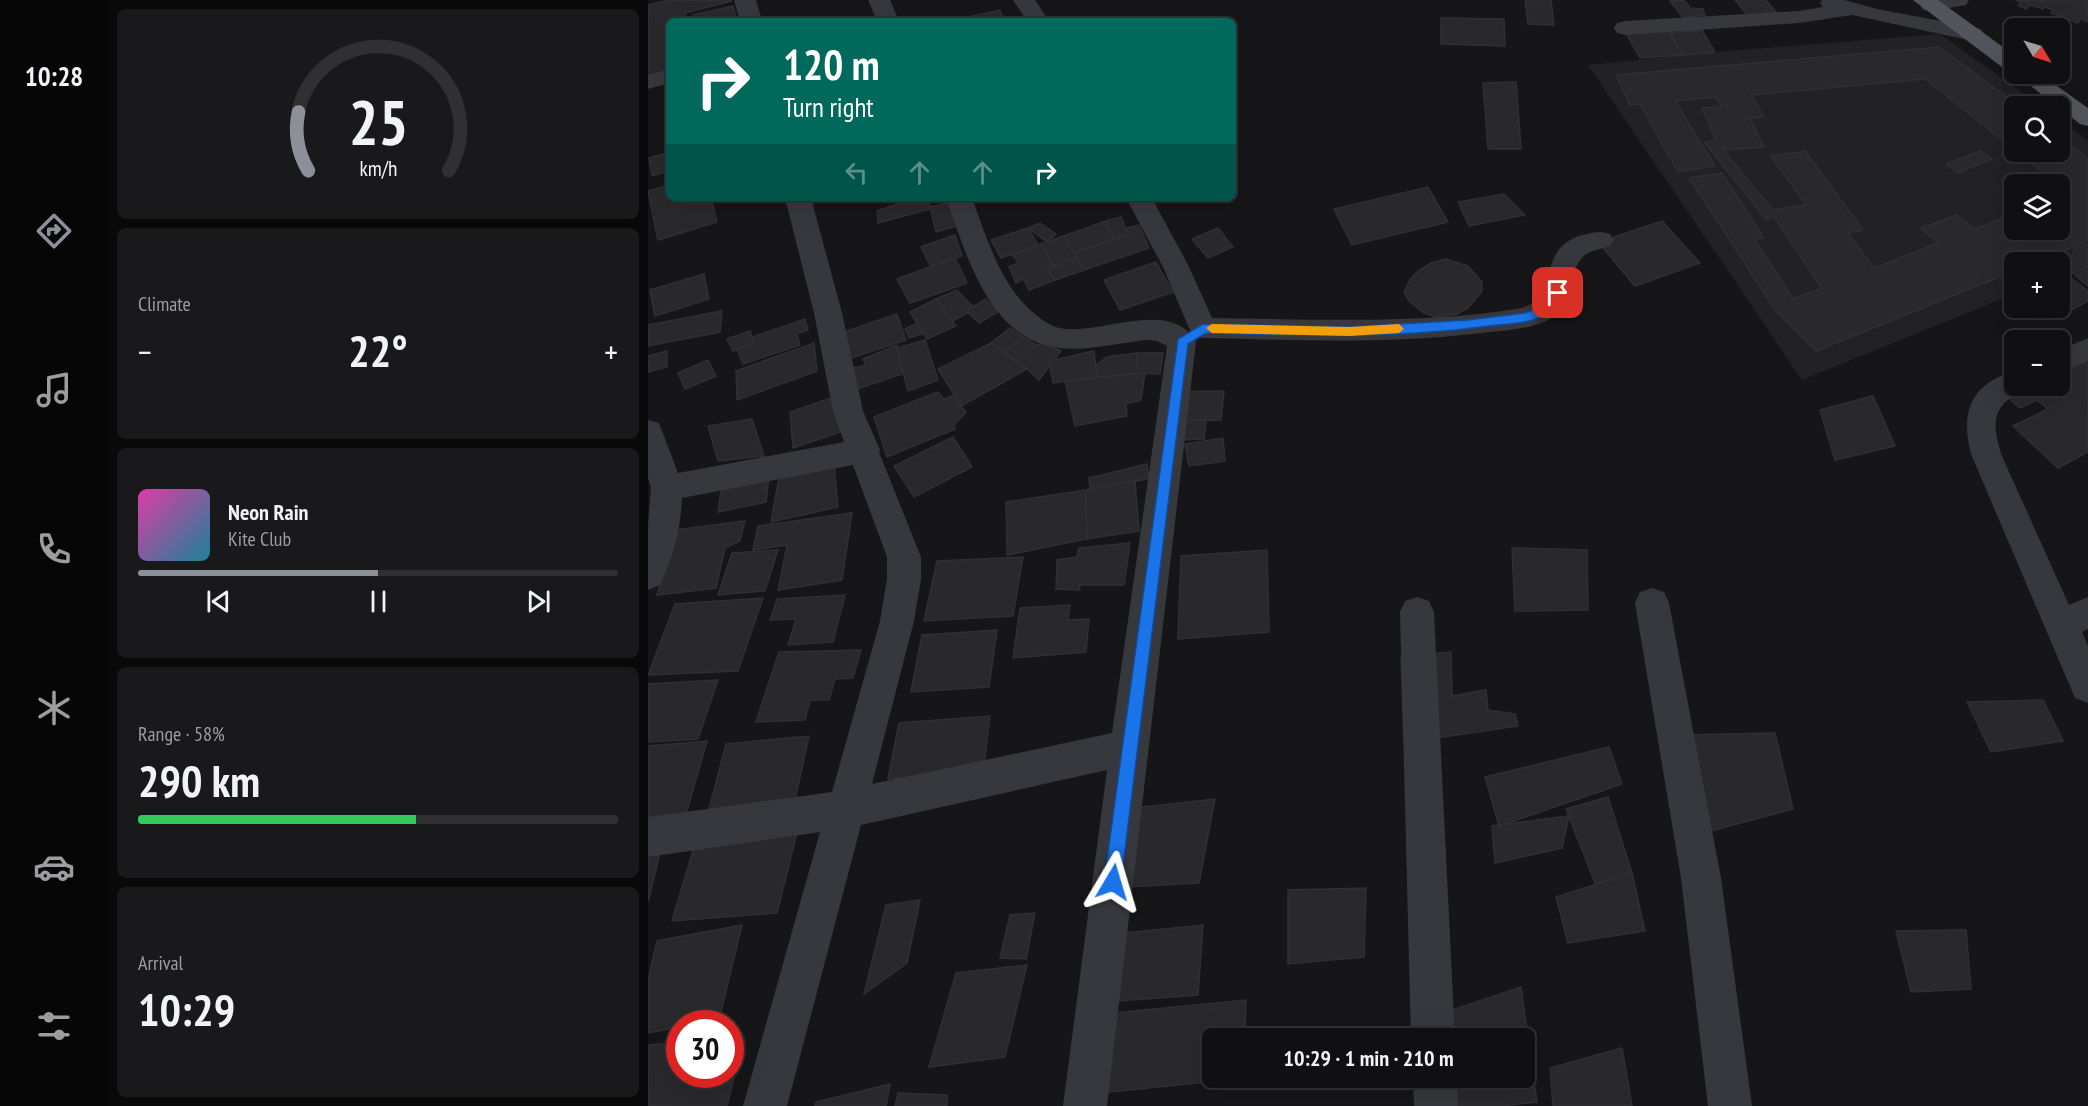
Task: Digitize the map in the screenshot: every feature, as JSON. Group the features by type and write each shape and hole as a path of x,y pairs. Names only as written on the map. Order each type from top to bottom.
{"main road":[{"path":"1928,3 2004,57"},
{"path":"2040,84 2088,119"}],"street":[{"path":"745,0 750,18"},
{"path":"879,0 887,18"},
{"path":"1024,0 1036,18"},
{"path":"1821,0 1852,9 1973,34"},
{"path":"1928,3 1958,0"},
{"path":"1625,28 1799,17 1852,9"},
{"path":"648,82 666,77"},
{"path":"765,1106 897,621 904,579 904,557 865,450 848,411 828,313 799,201"},
{"path":"960,201 993,283 1015,312 1030,326 1046,336 1067,338 1085,338 1158,328 1193,335 1349,332 1468,325 1526,317 1552,304 1558,293 1568,257 1573,250 1601,240"},
{"path":"1085,1106 1129,747 1193,335 1176,267 1141,201"},
{"path":"2070,357 2088,349"},
{"path":"2004,386 1984,406 1979,420 1980,436 1986,454 2075,618 2088,686"},
{"path":"648,432 667,488 665,522 648,574"},
{"path":"667,488 865,450"},
{"path":"1652,603 1701,878 1730,1106"},
{"path":"1417,612 1433,1028"},
{"path":"648,837 845,808 1129,747"},
{"path":"1435,1088 1436,1106"}],"shaded area":[{"path":"1940,34 2004,80 2004,84 2010,84 2027,96 2004,96 2004,162 2070,162 2070,127 2088,140 2088,264 2070,271 2070,252 2004,252 2004,298 1802,380 1588,65 1715,52"}],"building":[{"path":"670,0 732,1 685,13 686,18 666,18 666,73 648,77 648,5"},
{"path":"1525,0 1551,0 1554,25 1528,24"},
{"path":"1684,0 1690,8 1703,9 1705,15 1683,18 1670,1"},
{"path":"1735,0 1766,0 1776,12 1748,16"},
{"path":"2015,0 2088,0 2088,22 2080,19 2078,23 2070,18 2051,13 2053,10 2045,7 2043,9 2030,5 2026,9 2018,6 2021,2"},
{"path":"733,6 736,18 694,18 693,15"},
{"path":"1000,10 1003,18 968,18"},
{"path":"1441,18 1504,19 1505,46 1441,44"},
{"path":"1670,28 1670,33 1683,55 1640,58 1626,33"},
{"path":"1702,30 1715,52 1683,55 1670,33"},
{"path":"1939,47 2005,96 2004,141 1925,79 1751,95 1764,117 1750,118 1764,147 1723,150 1773,210 1806,205 1771,156 1805,151 1863,230 1848,233 1874,268 1938,243 1921,228 1957,215 1974,229 2004,218 2004,240 2070,240 2070,174 2046,174 2030,162 2070,162 2070,145 2088,159 2088,241 2060,252 2004,252 2004,275 1816,351 1776,311 1689,178 1722,173 1764,238 1755,240 1793,299 1822,288 1774,217 1766,219 1705,143 1716,140 1702,108 1721,107 1716,97 1675,101 1715,166 1678,172 1640,104 1630,105 1616,75"},
{"path":"1516,82 1521,149 1488,149 1483,83"},
{"path":"1981,151 1992,159 1957,173 1946,164"},
{"path":"666,153 666,172 652,176 649,158"},
{"path":"666,186 666,201 712,201 717,222 658,240 648,191"},
{"path":"1428,187 1448,222 1352,245 1334,209"},
{"path":"1504,194 1525,215 1469,226 1458,202"},
{"path":"906,201 929,201 930,209 878,223 877,211"},
{"path":"952,202 960,225 936,232 930,207"},
{"path":"1121,217 1129,235 1114,239 1106,221"},
{"path":"1106,221 1114,239 1074,253 1064,236"},
{"path":"1662,221 1700,263 1635,286 1598,242"},
{"path":"1040,223 1056,234 1047,242 1028,228"},
{"path":"1139,225 1149,248 1084,270 1074,253 1129,235 1126,228"},
{"path":"1028,228 1038,245 1001,258 991,240"},
{"path":"1218,228 1233,247 1208,258 1192,239"},
{"path":"955,235 962,256 931,267 921,247"},
{"path":"1064,236 1077,258 1054,266 1041,244"},
{"path":"1041,244 1054,266 1047,269 1055,280 1029,290 1023,279 1016,283 1009,267 1019,263 1012,255"},
{"path":"2088,244 2088,268 2070,275 2070,262 2074,249"},
{"path":"955,258 967,283 910,303 897,279"},
{"path":"1077,258 1084,270 1055,280 1047,269"},
{"path":"1446,259 1468,266 1482,282 1482,291 1468,308 1457,314 1436,317 1424,313 1409,301 1404,292 1418,271 1431,263"},
{"path":"1156,262 1173,292 1120,310 1104,280"},
{"path":"2088,270 2088,286 2075,275"},
{"path":"704,274 709,299 655,316 650,290"},
{"path":"2070,278 2088,291 2088,301 2073,309 2070,307"},
{"path":"957,290 975,309 952,321 936,299"},
{"path":"936,299 956,326 927,339 910,312"},
{"path":"986,299 999,311 979,323 966,311"},
{"path":"722,311 720,332 648,346 648,325"},
{"path":"897,314 906,340 851,358 844,332"},
{"path":"805,319 808,330 797,334 800,345 743,364 735,343"},
{"path":"917,323 922,334 909,338 905,329"},
{"path":"1010,328 1023,337 1004,352 991,343"},
{"path":"750,331 754,342 733,351 727,339"},
{"path":"1023,337 1037,345 1018,361 1004,352"},
{"path":"925,340 938,380 908,391 897,348"},
{"path":"1042,342 1061,351 1039,380 1018,361"},
{"path":"814,343 817,371 737,400 736,371"},
{"path":"991,343 1027,369 961,406 938,369"},
{"path":"897,345 902,374 857,389 849,369 866,365 863,359"},
{"path":"667,351 667,367 648,372 648,356"},
{"path":"1094,351 1097,377 1053,383 1049,361"},
{"path":"1137,353 1138,373 1097,377 1095,366 1107,357"},
{"path":"1137,353 1163,353 1160,374 1138,373"},
{"path":"2088,354 2088,452 2058,468 2013,426 2048,409 2037,400 2020,408 2006,396 2070,396 2070,363"},
{"path":"708,360 716,376 685,389 678,373"},
{"path":"1145,373 1141,400 1126,404 1127,416 1075,426 1065,381"},
{"path":"1224,391 1221,420 1161,421 1164,392"},
{"path":"938,392 944,399 953,396 966,412 954,425 955,429 887,457 874,417"},
{"path":"1873,396 1895,446 1835,460 1820,410"},
{"path":"834,397 846,430 793,448 790,412"},
{"path":"752,419 764,456 718,461 708,426"},
{"path":"1206,420 1204,439 1177,440 1179,421"},
{"path":"953,437 972,467 914,497 894,466"},
{"path":"1223,438 1225,461 1189,466 1185,444"},
{"path":"834,464 838,507 771,522 779,477"},
{"path":"1147,464 1149,479 1090,489 1089,478"},
{"path":"769,476 766,502 718,512 722,484"},
{"path":"1135,481 1139,531 1087,539 1085,490"},
{"path":"1085,490 1087,539 1007,555 1006,502"},
{"path":"852,513 842,580 778,590 787,545 753,550 758,526"},
{"path":"745,521 740,541 725,548 716,588 657,595 675,530"},
{"path":"1130,543 1124,585 1079,585 1080,590 1056,589 1057,560 1077,557 1079,548"},
{"path":"1512,548 1587,550 1588,610 1515,611"},
{"path":"778,550 765,591 718,595 732,553"},
{"path":"1267,550 1269,632 1178,639 1181,556"},
{"path":"1023,557 1013,616 924,621 937,561"},
{"path":"845,595 833,642 788,645 796,619 770,620 777,599"},
{"path":"763,598 738,671 648,675 675,604"},
{"path":"1070,605 1068,620 1089,619 1086,652 1013,658 1020,608"},
{"path":"997,630 989,687 911,692 922,635"},
{"path":"861,650 853,678 835,679 829,700 810,700 805,720 756,722 779,652"},
{"path":"1451,652 1452,696 1486,690 1488,710 1515,714 1518,726 1404,743 1401,656"},
{"path":"718,680 698,739 648,742 648,684"},
{"path":"2043,700 2063,741 1991,752 1967,702"},
{"path":"990,716 983,772 888,779 899,723"},
{"path":"1775,733 1793,809 1703,833 1682,735"},
{"path":"809,736 795,800 709,809 726,744"},
{"path":"707,741 683,825 648,828 648,746"},
{"path":"1609,747 1622,784 1499,826 1485,777"},
{"path":"1608,797 1632,873 1596,885 1566,809"},
{"path":"1215,799 1199,883 1125,887 1135,808"},
{"path":"1569,816 1562,848 1495,863 1492,826"},
{"path":"798,829 777,913 672,921 697,837"},
{"path":"662,845 648,902 648,847"},
{"path":"1632,873 1645,931 1568,943 1556,897"},
{"path":"1366,888 1364,957 1288,964 1288,890"},
{"path":"920,900 907,963 864,994 886,905"},
{"path":"1035,913 1026,959 1000,958 1010,915"},
{"path":"742,925 721,1010 666,1010 666,1030 648,1033 648,980 657,941"},
{"path":"1203,925 1198,995 1104,1002 1114,934"},
{"path":"1966,930 1971,989 1911,992 1896,931"},
{"path":"1027,965 1005,1057 929,1067 956,973"},
{"path":"1521,987 1527,1028 1444,1028 1443,1013"},
{"path":"1246,1000 1245,1028 1202,1028 1202,1082 1101,1093 1114,1013"},
{"path":"666,1043 666,1088 731,1088 727,1106 648,1106 648,1045"},
{"path":"1622,1048 1632,1106 1553,1106 1550,1068"},
{"path":"890,1084 886,1106 815,1106 816,1102"},
{"path":"1449,1088 1535,1088 1537,1102 1502,1106 1451,1106"},
{"path":"898,1093 947,1095 947,1106 895,1106"}],"slow traffic":[{"path":"1212,328 1349,332 1399,329"}],"route":[{"path":"1113,882 1182,342 1203,328 1349,332 1468,325 1526,317 1552,304 1558,293"}]}
